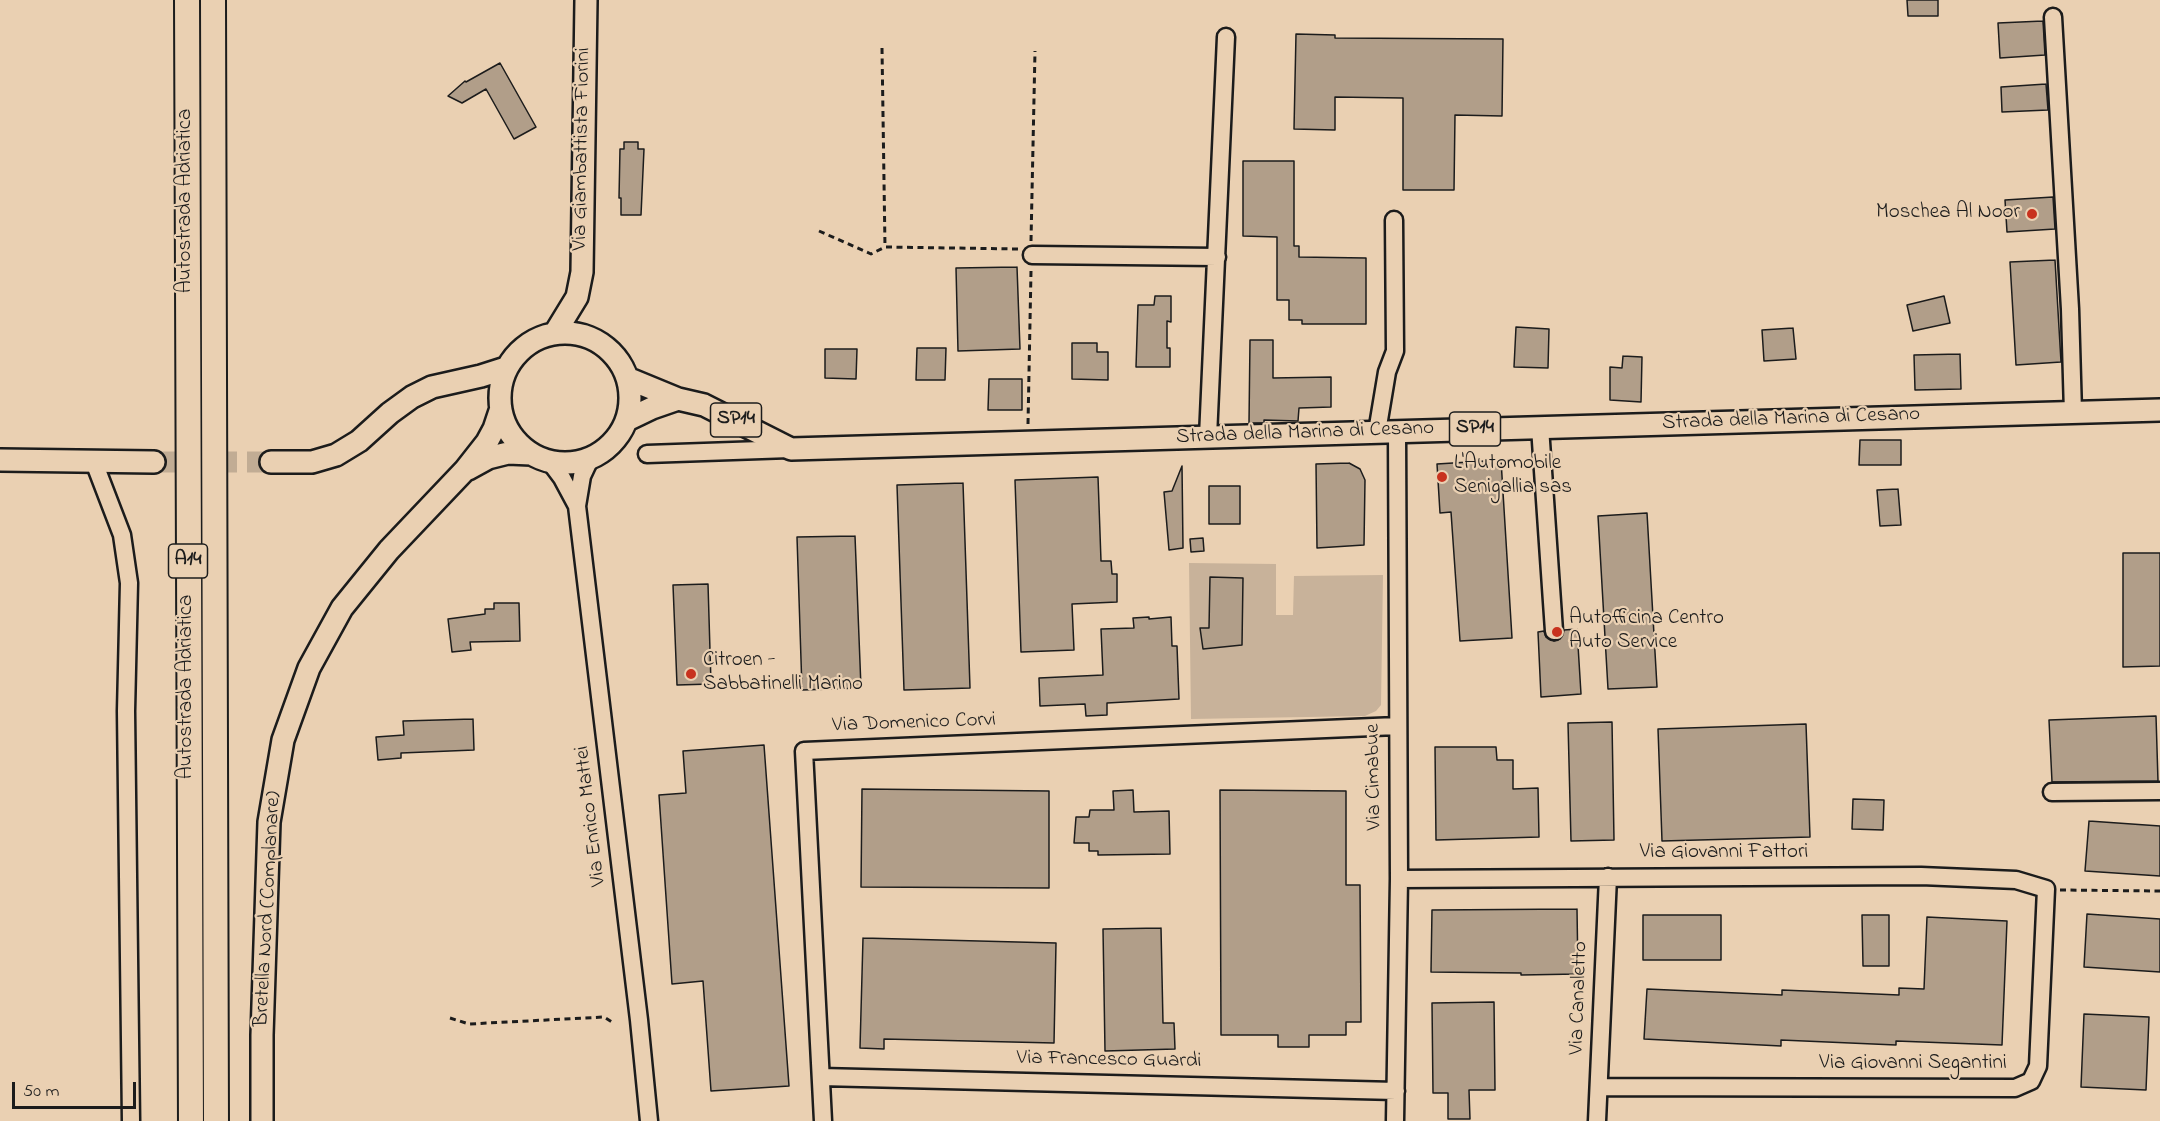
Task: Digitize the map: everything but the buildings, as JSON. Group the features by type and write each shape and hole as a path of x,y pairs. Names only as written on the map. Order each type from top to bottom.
{"highway":[{"name":"Autostrada Adriatica","path":"187,0 191,1121"},
{"name":"Autostrada Adriatica","path":"213,0 216,1121"}],"main road":[{"name":"Via Giambattista Fiorini","path":"586,0 582,272 577,297 578,313 589,337"},
{"name":"Via Giambattista Fiorini","path":"555,333 577,297"},
{"path":"555,333 572,333 589,337 606,347 619,361 627,378 630,399 627,420 618,436 606,450 590,459 577,463 540,458 517,443 506,428 500,404 501,382 506,368 515,355 540,337 555,333"},
{"path":"271,462 312,462 336,455 359,441 412,397 432,387 506,368"},
{"name":"Strada della Marina di Cesano","path":"627,378 678,399 705,405 790,449 2160,410"},
{"path":"453,383 474,388 500,404"},
{"path":"627,420 678,399"},
{"name":"Bretella Nord (Complanare)","path":"262,1121 262,1035 269,822 283,740 309,668 342,608 389,550 465,470 487,442 494,429 500,404"},
{"name":"Bretella Nord (Complanare)","path":"465,470 488,458 508,453 540,458"},
{"path":"0,460 154,462"}],"street":[{"path":"2053,17 2070,309 2073,413"},
{"path":"1208,437 1226,37"},
{"name":"Via Cimabue","path":"1394,220 1395,351 1387,372 1387,432 1397,726 1399,879 1395,1121"},
{"path":"1026,252 1217,257"},
{"path":"1540,427 1554,631"},
{"path":"647,454 790,449"},
{"name":"Via Enrico Mattei","path":"540,458 562,478 577,506"},
{"name":"Via Enrico Mattei","path":"590,459 582,476 577,506 639,1020 649,1121"},
{"path":"94,462 122,535 129,583 126,711 131,1121"},
{"name":"Via Domenico Corvi","path":"823,1121 804,751 1397,726"},
{"path":"2052,792 2160,791"},
{"name":"Via Giovanni Fattori","path":"1399,879 1921,876 2016,880 2046,889"},
{"name":"Via Canaletto","path":"1597,1121 1608,877"},
{"name":"Via Giovanni Segantini","path":"1599,1087 2015,1088 2031,1081 2038,1066 2046,889"},
{"name":"Via Francesco Guardi","path":"821,1077 1396,1091"}],"path":[{"path":"882,48 885,247"},
{"path":"819,231 871,254 885,247 1026,252"},
{"path":"2046,889 2160,891"},
{"path":"450,1018 469,1024 604,1017 612,1022"}],"shaded area":[{"path":"1189,563 1276,564 1276,615 1293,615 1294,576 1383,575 1381,705 1376,711 1365,716 1191,719"}],"tunnel":[{"path":"154,462 271,462"}],"place":[{"name":"Moschea Al Noor","path":"2032,214"},
{"name":"L'Automobile Senigallia sas","path":"1442,477"},
{"name":"Autofficina Centro Auto Service","path":"1557,632"},
{"name":"Citroen - Sabbatinelli Marino","path":"691,674"}]}
